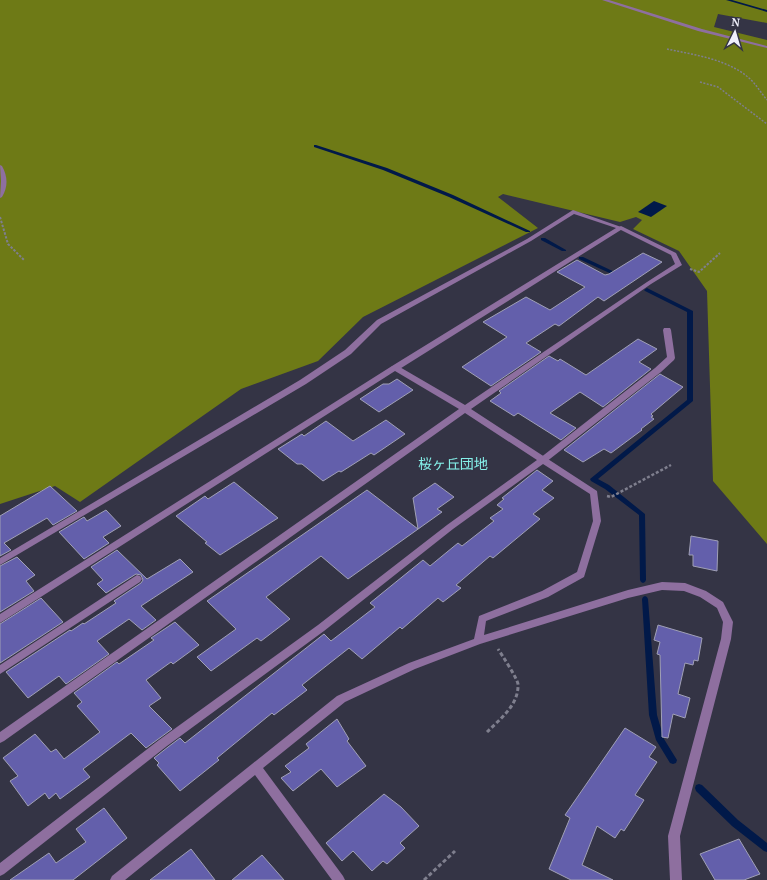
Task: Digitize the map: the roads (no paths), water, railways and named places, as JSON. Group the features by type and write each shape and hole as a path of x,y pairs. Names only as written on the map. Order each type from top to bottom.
{"street":[{"path":"604,0 700,30 767,47"},
{"path":"0,167 5,177 4,187 0,196"},
{"path":"0,562 303,382 348,352 379,322 529,240 573,212 621,228 674,254 678,265 649,283 465,409 0,738"},
{"path":"0,619 395,368 621,228"},
{"path":"0,870 163,744 321,628 450,527 543,460 658,370 671,358 667,330"},
{"path":"395,368 465,409 594,493 597,520 580,574 545,594 482,618 478,641"},
{"path":"0,670 137,579"},
{"path":"116,880 341,699 412,666 478,641 628,594 662,586 685,587 703,594 720,605 728,622 726,639 674,836 676,880"},
{"path":"256,767 339,880"}],"water":[{"path":"654,201 667,206 651,217 638,212"}],"waterway":[{"path":"728,0 767,11"},
{"path":"315,146 385,169 451,196 528,231"},
{"path":"543,239 564,250"},
{"path":"581,258 618,275"},
{"path":"643,580 642,514 607,487 593,479 690,401 690,311 647,290"},
{"path":"645,599 653,715 660,740 673,760"},
{"path":"699,788 735,823 767,848"}],"district":[{"name":"桜ヶ丘団地","path":"453,463"}]}
